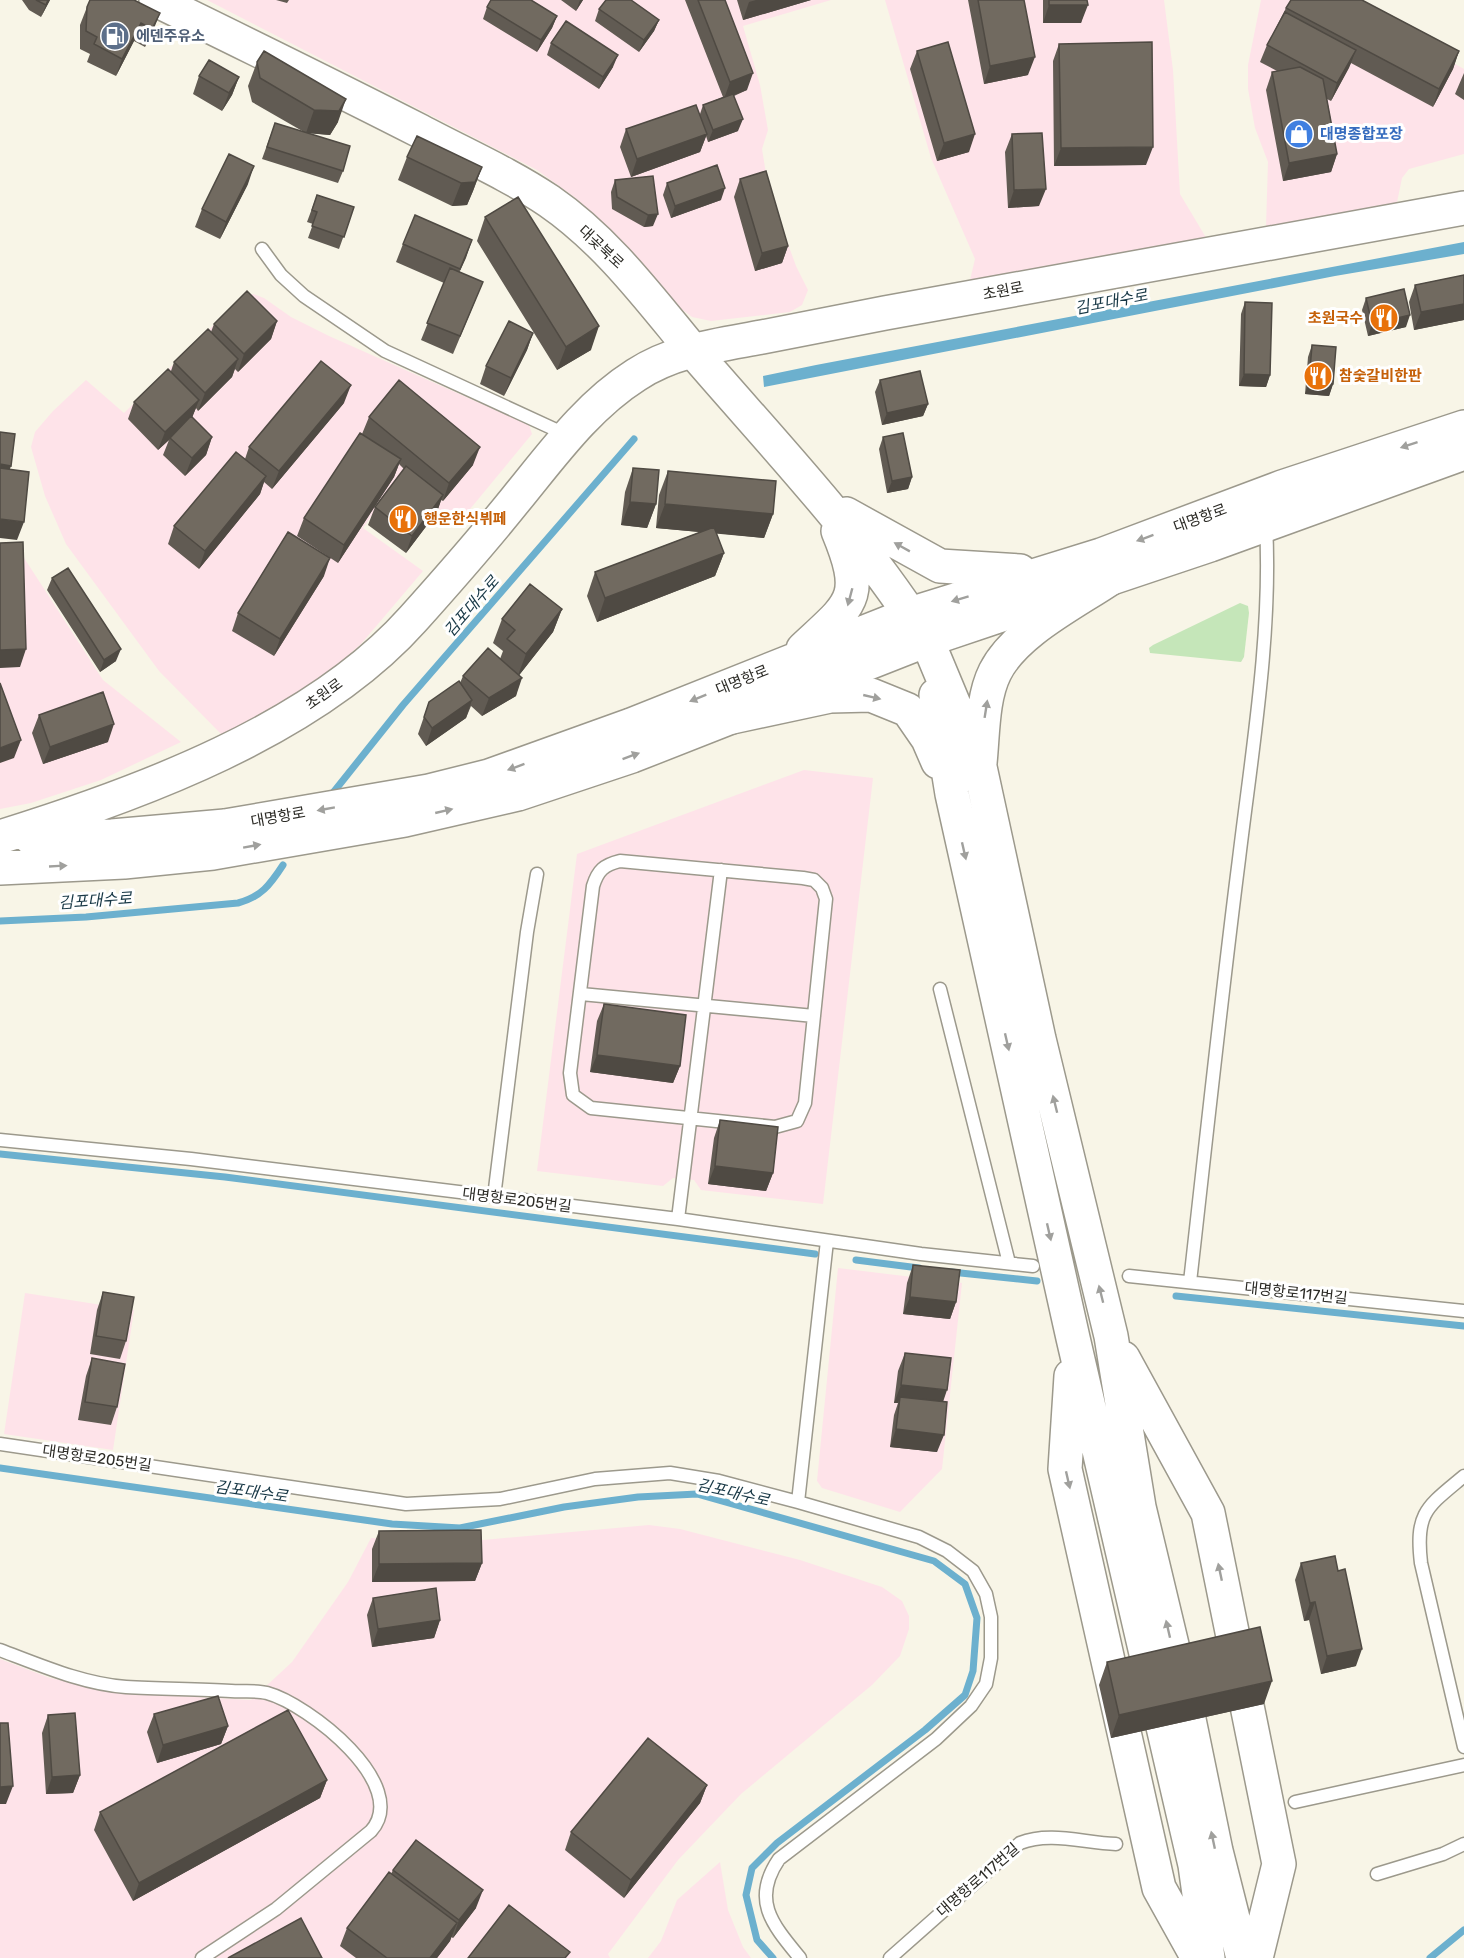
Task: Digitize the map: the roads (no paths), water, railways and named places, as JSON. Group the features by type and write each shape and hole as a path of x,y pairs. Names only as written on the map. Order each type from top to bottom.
{"main road":[{"name":"대곶북로","path":"156,0 309,74 509,178 550,202 593,237 630,274 826,502 884,575 919,627"},
{"name":"초원로","path":"0,838 73,814 244,743 306,707 378,654 410,623 581,420 638,374 693,350 1110,271 1464,208"},
{"name":"대명항로","path":"1106,566 1282,487 1464,427"},
{"name":"대명항로","path":"0,838 112,836 225,826 429,791 489,776 631,725 791,660 919,627 1106,566 1266,524 1464,453"},
{"path":"826,502 882,536 940,566 1017,572 1106,566"},
{"path":"791,660 847,608 853,585 852,564 826,502"},
{"path":"980,767 986,707 991,685 994,674 1010,648 1106,566"},
{"path":"919,627 980,767 1039,1039 1111,1336 1139,1507 1184,1695 1216,1851 1245,1958"},
{"path":"919,627 952,794 1073,1338 1195,1865 1208,1958"},
{"name":"대명항로","path":"0,868 124,862 213,853 405,820 528,790 632,756 732,717 919,627"},
{"path":"732,717 830,696 871,695 908,710 928,739 952,794"},
{"path":"112,836 106,819 109,808 117,796"},
{"path":"1111,1336 1185,1514 1259,1861 1252,1958"},
{"path":"1111,1336 1208,1513 1279,1864 1256,1958"},
{"path":"1073,1338 1065,1470 1159,1888 1198,1958"},
{"path":"1073,1338 1084,1458 1180,1890 1203,1958"}],"lane":[{"path":"262,249 281,275 304,296 385,351 568,436"},
{"path":"1190,1282 1255,728 1269,569 1266,524"},
{"path":"620,861 803,878 814,880 822,888 826,911 805,1103 797,1121 775,1127 591,1108 573,1095 570,1073 581,994 593,885 597,872 606,864 620,861"},
{"path":"678,1219 721,870"},
{"path":"494,1197 527,932 537,874"},
{"path":"940,989 1010,1263"},
{"path":"581,994 814,1016"},
{"name":"대명항로205번길","path":"0,1140 191,1159 678,1219 827,1241 1033,1266"},
{"path":"798,1502 827,1241"},
{"name":"대명항로117번길","path":"1129,1276 1464,1311"},
{"name":"대명항로205번길","path":"0,1444 406,1504 500,1499 595,1479 670,1473 719,1481 798,1502 919,1537 947,1551 973,1572 986,1594 991,1617 991,1658 986,1684 964,1713 936,1739 779,1859 768,1875 764,1892 767,1912 800,1958"},
{"path":"1464,1476 1426,1513 1419,1523 1418,1536 1421,1563 1464,1747"},
{"path":"0,1650 60,1673 123,1687 267,1693 306,1711 368,1769 377,1784 381,1812 378,1824 371,1832 276,1909 202,1958"},
{"path":"1295,1802 1464,1765"},
{"name":"대명항로117번길","path":"890,1958 1020,1843 1035,1837 1051,1836 1084,1843 1116,1844"},
{"path":"1377,1874 1443,1854 1464,1844"}],"water":[{"path":"1464,242 1464,254 1335,276 764,387 763,376 816,365"}],"waterway":[{"name":"김포대수로","path":"332,794 403,705 634,439"},
{"name":"김포대수로","path":"0,921 86,917 238,903 259,894 274,879 283,865"},
{"path":"0,1154 225,1177 815,1254"},
{"path":"856,1260 919,1268"},
{"path":"951,1272 1037,1281"},
{"path":"1176,1296 1464,1326"},
{"name":"김포대수로","path":"0,1468 392,1524 460,1528 564,1507 638,1497 697,1494 934,1561 965,1584 977,1618 973,1671 965,1695 925,1730 777,1843 752,1868 746,1895 757,1940 773,1958"},
{"path":"1430,1958 1464,1930"}],"place":[{"name":"에덴주유소","path":"115,36"},
{"name":"대명종합포장","path":"1299,134"},
{"name":"초원국수","path":"1384,318"},
{"name":"참숯갈비한판","path":"1318,376"},
{"name":"행운한식뷔페","path":"403,519"}]}
